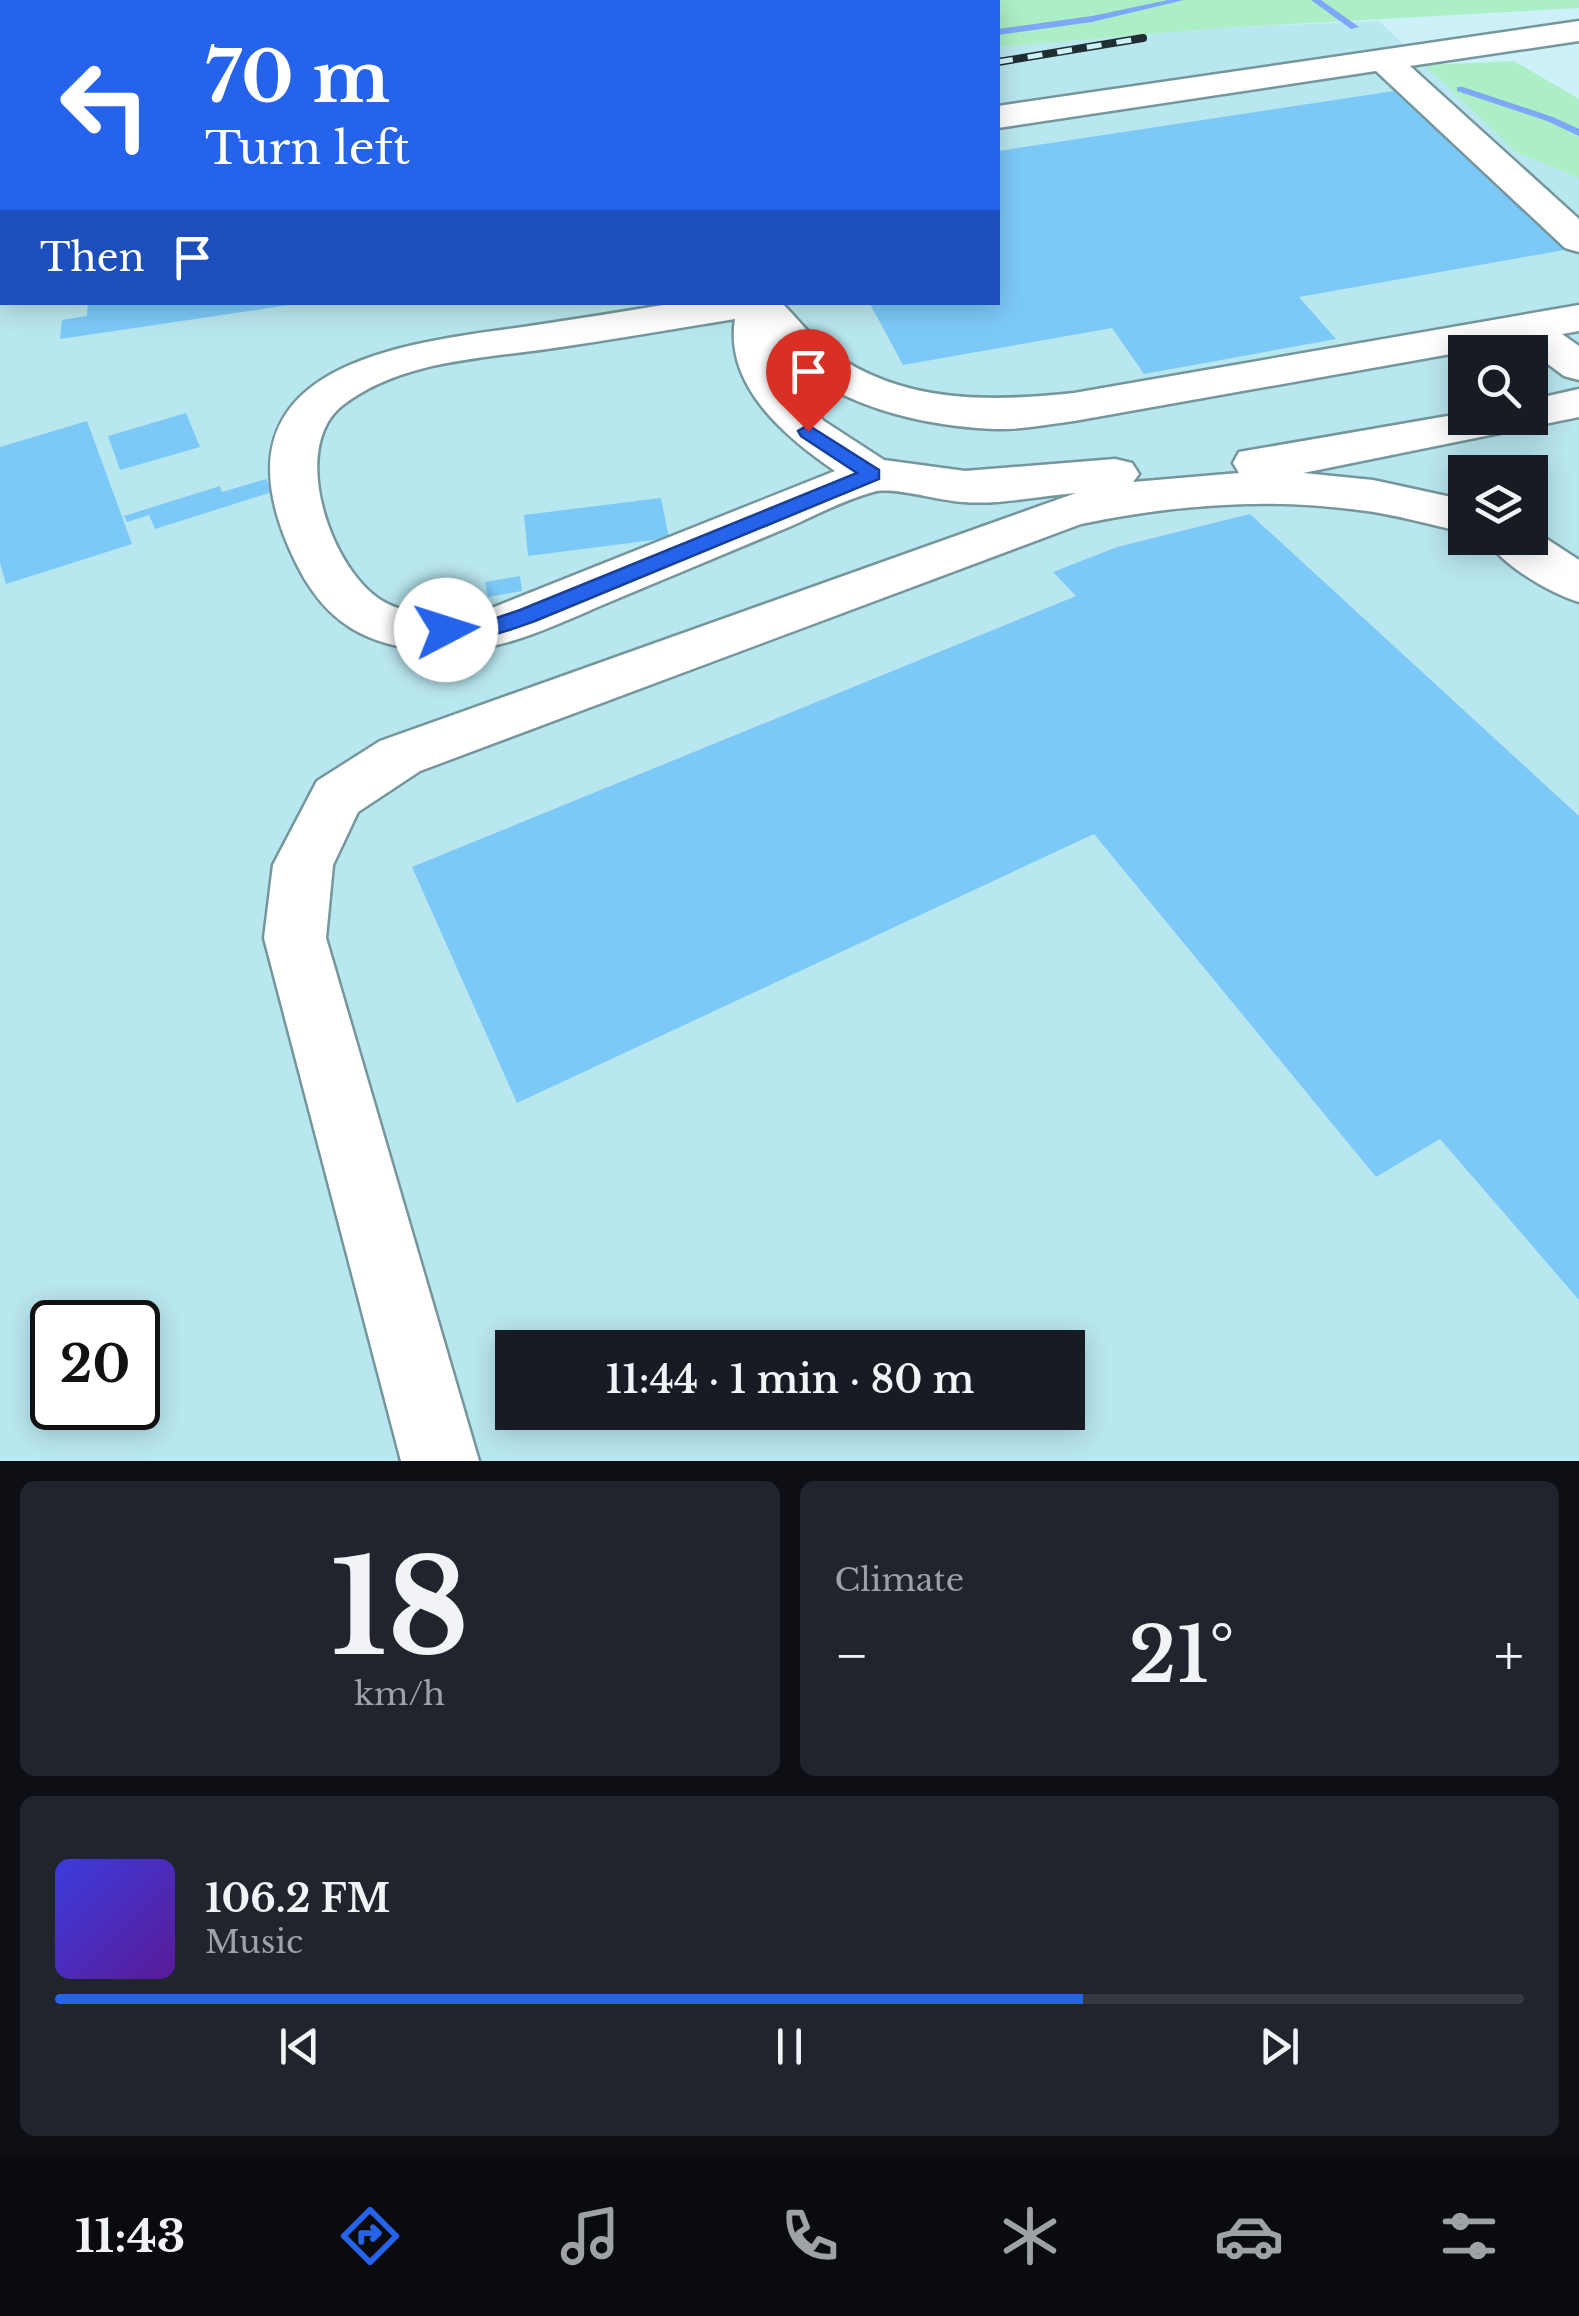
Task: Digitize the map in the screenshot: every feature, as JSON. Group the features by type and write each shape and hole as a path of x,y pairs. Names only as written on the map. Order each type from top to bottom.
{"lane":[{"path":"1000,117 1579,30"},
{"path":"1381,58 1579,240"},
{"path":"746,305 442,352 365,371 321,399 296,434 294,492 320,565 360,612 410,630 483,630 528,616 872,474"},
{"path":"759,305 755,328 775,396 808,431 872,474 965,487 1288,461 1448,431"},
{"path":"761,305 815,361 878,394 942,410 1000,415 1074,408 1579,318"},
{"path":"1526,327 1579,367"},
{"path":"1548,410 1579,403"},
{"path":"440,1461 295,938 303,866 336,797 400,756 1071,510 1129,496 1263,488 1359,494 1448,512"},
{"path":"1536,555 1579,584"}],"shaded area":[{"path":"1379,21 1516,152 1579,178 1579,1461 0,1461 0,305 1000,305 1000,47 1221,28"}],"green space":[{"path":"1000,0 1579,0 1579,8 1221,28 1000,47"},
{"path":"1514,61 1579,99 1579,178 1516,152 1425,65"}],"building":[{"path":"1394,91 1570,249 1299,297 1336,339 1144,374 1112,328 903,365 871,305 1000,305 1000,151"},
{"path":"88,305 289,305 60,339 62,320 87,316"},
{"path":"186,413 200,447 120,470 108,436"},
{"path":"87,421 132,544 6,584 0,563 0,447"},
{"path":"266,479 272,492 155,529 149,515 127,522 124,516 220,486 222,492"},
{"path":"661,498 669,538 528,556 524,515"},
{"path":"1250,514 1579,816 1579,1300 1440,1139 1376,1177 1094,834 517,1103 412,867 1076,596 1053,572 1117,547"},
{"path":"520,576 522,591 488,597 485,582"}],"waterway":[{"path":"1000,32 1092,19 1180,0"},
{"path":"1315,0 1354,27"},
{"path":"1460,89 1550,119 1579,133"}],"railway":[{"path":"1000,62 1143,38"}],"route":[{"path":"446,630 483,630 528,616 872,474 808,431"}]}
